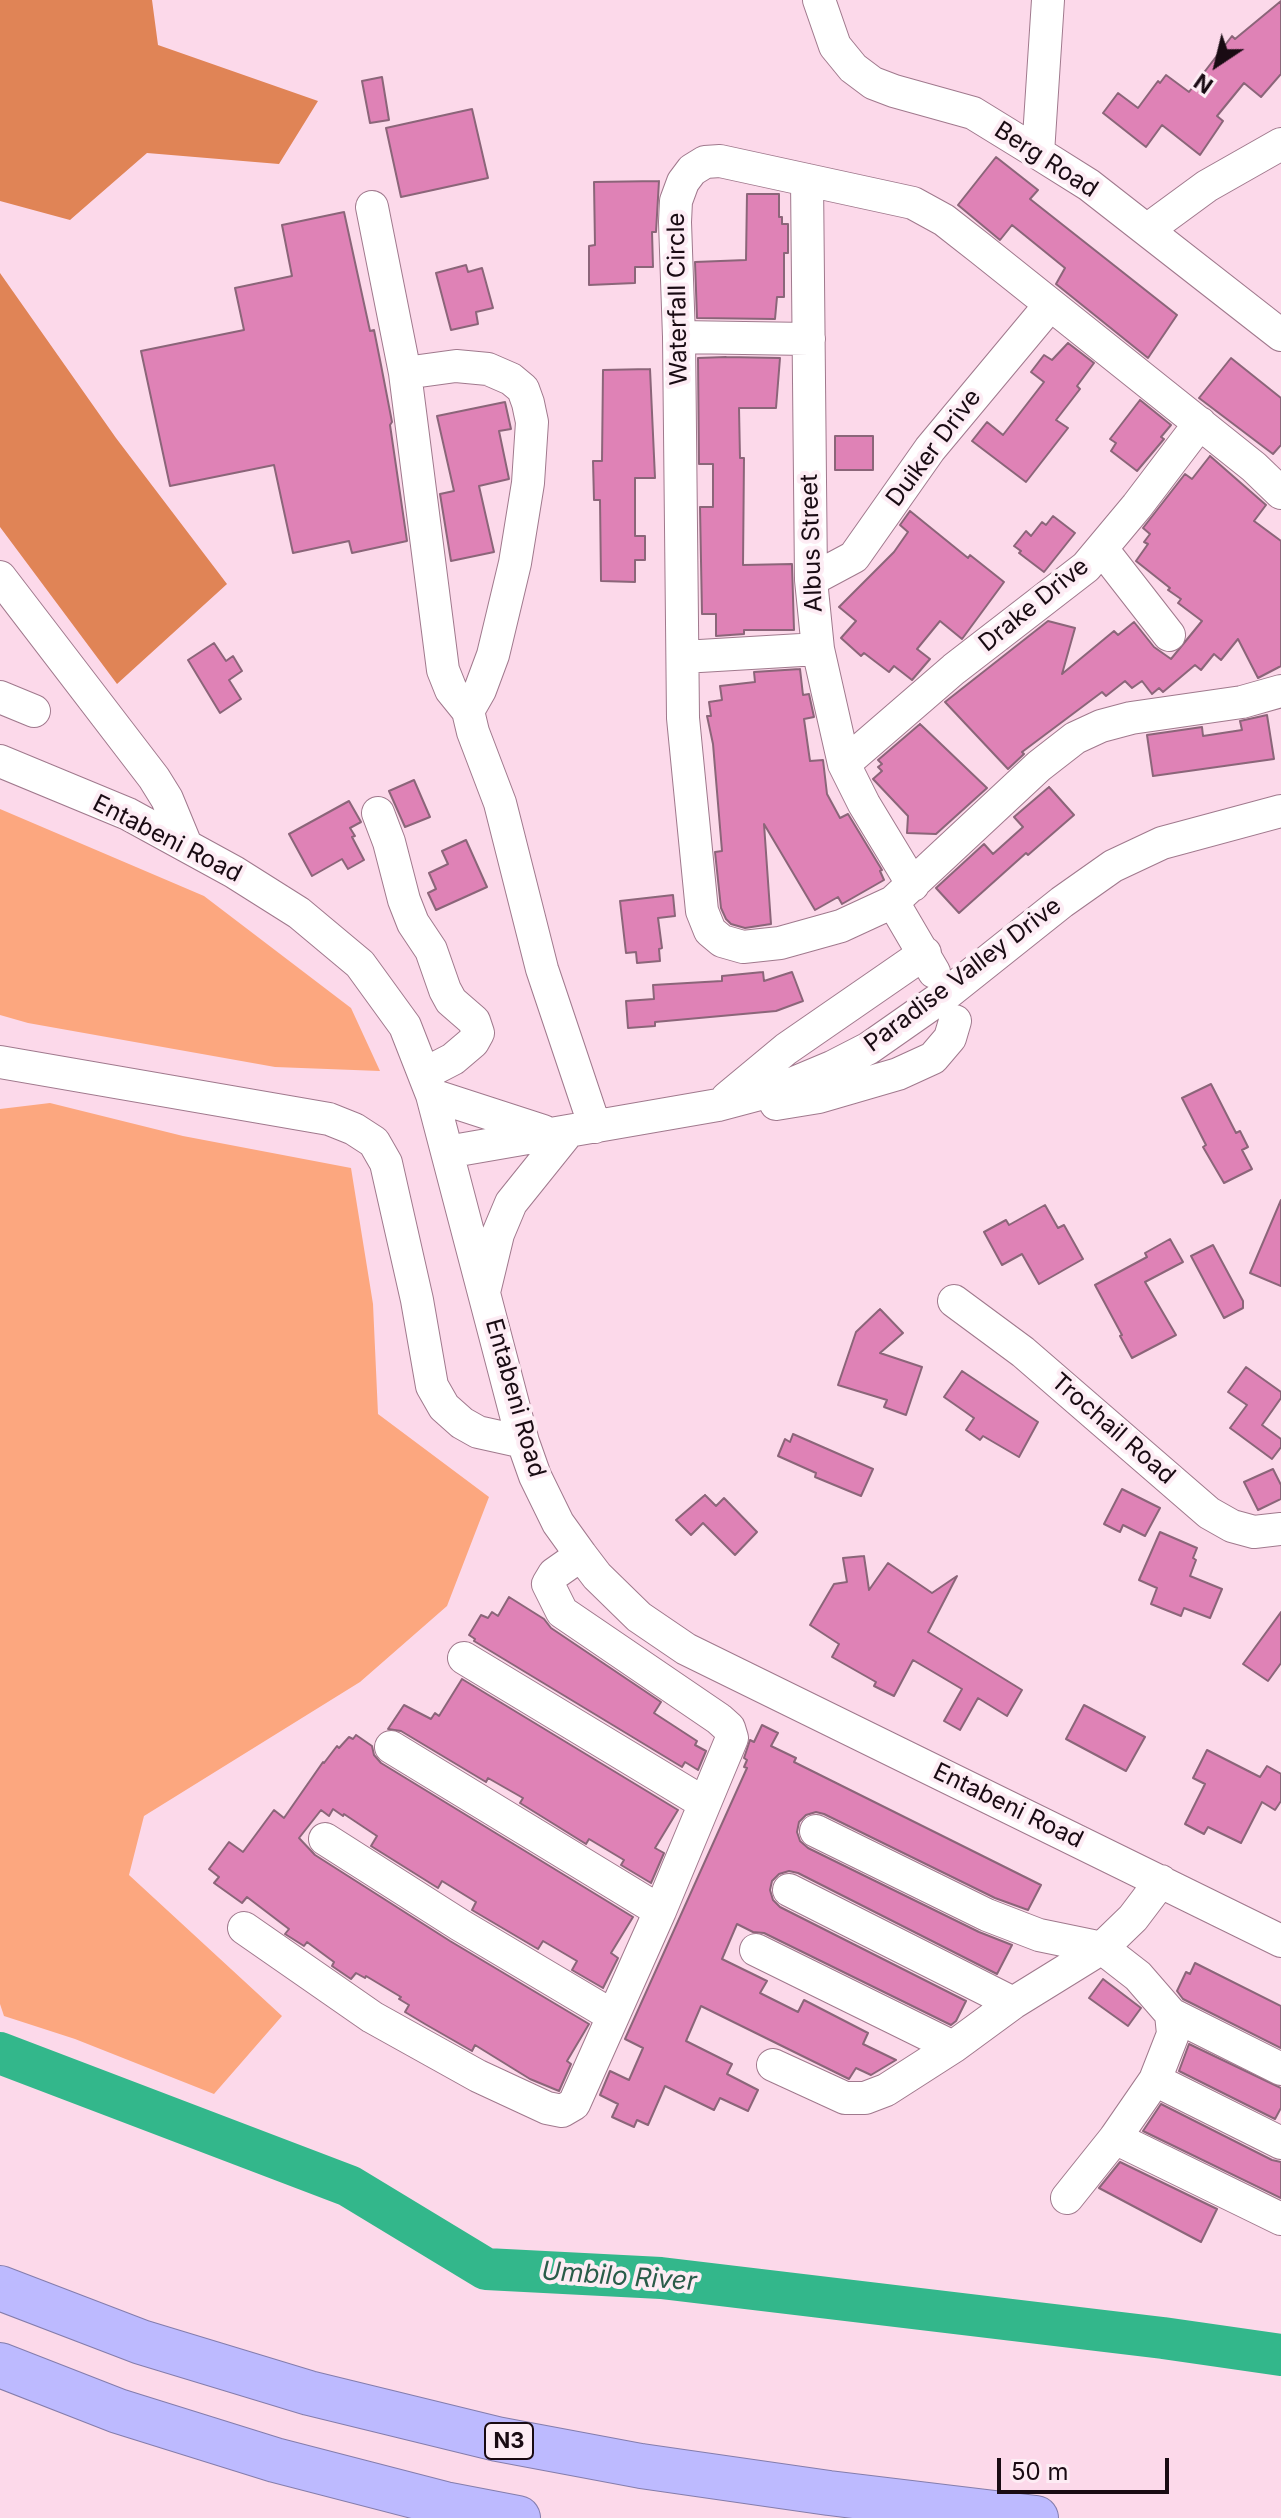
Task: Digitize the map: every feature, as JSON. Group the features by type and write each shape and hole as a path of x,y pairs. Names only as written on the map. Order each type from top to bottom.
{"highway":[{"name":"N3","path":"0,2288 141,2342 281,2385 497,2439 656,2468 1036,2518"},
{"path":"0,2365 118,2411 275,2460 445,2504 518,2518"}],"street":[{"name":"Berg Road","path":"819,0 835,46 853,68 873,83 973,113 1038,153 1089,185 1281,335"},
{"path":"1038,153 1048,0"},
{"path":"1147,230 1207,186 1281,144"},
{"name":"Waterfall Circle","path":"1281,493 1200,423 944,220 913,203 720,161 705,162 692,170 683,182 676,201 683,718 702,911 710,931 722,941 743,947 780,943 841,926 903,893 1039,766 1075,738 1101,726 1131,718 1242,702 1281,691"},
{"name":"Albus Street","path":"807,180 811,580 818,649 844,764 903,893"},
{"path":"372,207 405,373 443,670 451,690 468,711 500,803 542,969 572,1131"},
{"name":"Duiker Drive","path":"811,580 854,557 930,449 1050,305"},
{"path":"679,337 809,339"},
{"path":"405,373 456,366 488,369 511,379 523,389 532,422 528,483 515,563 493,655 468,711"},
{"name":"Drake Drive","path":"844,764 954,669 1086,567 1200,423"},
{"path":"1102,549 1169,635"},
{"path":"0,577 154,778 167,799 186,845"},
{"path":"683,657 818,649"},
{"path":"0,697 34,711"},
{"name":"Entabeni Road","path":"0,761 128,814 234,872 299,913 360,964 405,1026 428,1085 523,1442 535,1476 558,1523 581,1555 597,1576 639,1617 686,1649 1281,1941"},
{"name":"Paradise Valley Drive","path":"447,1152 718,1105 782,1088 869,1048 949,992 1062,902 1113,866 1162,843 1281,811"},
{"path":"378,813 413,923 431,950 451,1001 474,1021 478,1033 473,1042 428,1085 530,1129 572,1131"},
{"path":"718,1105 786,1049 929,963 903,893"},
{"path":"718,1105 757,1108 803,1100 898,1074 933,1058 950,1038 955,1021"},
{"path":"0,1062 329,1119 354,1129 374,1142 386,1163 417,1300 432,1386 444,1407 462,1423 478,1432 523,1442"},
{"path":"484,1291 498,1234 511,1203 572,1131"},
{"name":"Trochail Road","path":"954,1301 1023,1352 1209,1513 1232,1526 1254,1532 1281,1529"},
{"path":"244,1928 372,2017 478,2076 547,2108 562,2111 574,2104 660,1911 732,1738 729,1728 562,1612 548,1584 554,1574 581,1555"},
{"path":"464,1658 704,1803"},
{"path":"391,1747 660,1911"},
{"path":"816,1831 987,1915 1039,1935 1102,1948 1138,1976 1171,2014 1281,2069"},
{"path":"325,1839 460,1925 613,2016"},
{"path":"773,2065 845,2098 865,2098 886,2090 1013,2003 1102,1948 1133,1918 1161,1881"},
{"path":"789,1890 1013,2003"},
{"path":"756,1950 953,2047"},
{"path":"1067,2198 1115,2138 1155,2080 1173,2034 1171,2014"},
{"path":"1155,2080 1281,2143"},
{"path":"1115,2138 1281,2219"}],"shaded area":[{"path":"0,0 152,0 158,45 318,101 279,164 147,153 70,220 0,201"},
{"path":"0,273 116,438 227,584 117,684 0,527"},
{"path":"0,809 204,896 351,1008 380,1071 275,1067 28,1023 0,1015"},
{"path":"50,1103 183,1136 351,1168 373,1304 378,1414 489,1497 447,1606 360,1682 144,1816 129,1875 282,2016 214,2094 75,2039 4,2016 0,2004 0,1109"}],"building":[{"path":"1281,1 1281,74 1261,97 1244,83 1217,116 1223,121 1200,155 1162,125 1146,147 1103,113 1118,93 1138,108 1166,75 1189,92 1232,36 1235,39"},
{"path":"382,77 389,120 370,123 362,81"},
{"path":"472,109 488,178 401,197 386,128"},
{"path":"996,157 1038,190 1030,199 1177,315 1148,358 1056,284 1065,268 1012,225 1000,240 958,205"},
{"path":"659,181 656,232 652,232 653,267 635,267 635,283 589,285 589,246 595,245 594,182"},
{"path":"747,194 779,194 779,217 782,217 782,224 788,224 788,253 784,253 784,297 777,297 775,319 697,318 695,262 746,260"},
{"path":"344,212 370,331 374,330 392,422 407,541 352,553 349,541 293,553 274,465 170,486 141,351 244,330 235,288 292,276 282,225"},
{"path":"466,265 468,272 482,268 493,308 476,312 478,324 451,330 436,273"},
{"path":"1068,343 1094,363 1077,386 1080,389 1056,420 1068,428 1026,482 972,441 987,422 1003,435 1044,382 1031,372 1044,355 1052,360"},
{"path":"698,358 780,358 776,408 739,408 740,458 744,458 743,565 792,564 794,630 744,630 744,634 716,636 716,614 702,614 700,507 713,507 713,464 699,464"},
{"path":"1231,358 1281,398 1281,445 1273,454 1199,398"},
{"path":"650,369 655,478 635,478 635,536 645,536 645,560 635,560 635,582 601,581 600,500 594,500 593,461 602,461 603,370"},
{"path":"1140,400 1171,425 1161,437 1164,439 1137,471 1111,451 1116,443 1110,439"},
{"path":"505,402 511,429 499,431 509,479 479,486 494,552 451,561 440,494 454,491 437,416"},
{"path":"835,436 873,436 873,470 835,470"},
{"path":"1210,456 1266,505 1254,521 1281,541 1281,666 1258,678 1238,639 1221,660 1214,654 1201,670 1195,665 1163,692 1159,688 1152,694 1142,681 1132,688 1125,681 1106,696 1102,692 1022,752 1024,754 1008,769 945,702 1048,621 1075,628 1062,674 1114,631 1118,635 1134,622 1154,647 1171,659 1202,621 1178,603 1181,599 1168,590 1170,588 1136,561 1148,544 1144,542 1150,534 1143,528 1185,474 1192,479"},
{"path":"910,511 968,558 970,555 1004,582 962,639 940,621 917,649 930,659 912,680 894,666 889,672 864,653 861,656 841,638 856,621 839,607 894,552 908,532 900,525"},
{"path":"1053,516 1075,533 1044,572 1014,546 1026,531 1031,536 1042,522 1046,525"},
{"path":"214,643 226,661 233,656 242,671 229,680 241,699 220,713 188,660"},
{"path":"800,669 803,695 809,694 814,717 804,719 810,761 823,760 827,794 840,818 848,814 882,870 884,880 842,904 838,897 815,910 764,824 771,924 745,928 731,924 721,908 715,852 722,851 713,744 707,716 711,716 709,702 722,700 720,686 755,682 754,672"},
{"path":"1267,715 1274,759 1153,776 1147,735 1202,727 1203,736 1242,730 1240,721"},
{"path":"920,724 987,788 936,834 907,833 908,816 873,779 882,771 878,760"},
{"path":"414,780 430,817 405,827 389,791"},
{"path":"1049,787 1074,815 959,913 936,888 984,844 993,854 1023,827 1014,817"},
{"path":"349,801 361,822 350,828 364,860 348,869 342,859 312,876 289,834"},
{"path":"466,840 487,887 436,910 428,893 436,889 429,873 448,864 442,851"},
{"path":"673,895 675,916 658,918 662,948 659,949 660,961 637,963 636,952 626,953 620,901"},
{"path":"763,972 764,981 792,972 803,1001 776,1011 655,1022 655,1026 628,1028 626,1001 654,999 653,985 722,981 722,976"},
{"path":"1211,1084 1236,1133 1240,1131 1248,1147 1242,1150 1252,1169 1224,1183 1203,1147 1206,1145 1182,1098"},
{"path":"1281,1200 1281,1286 1250,1273"},
{"path":"1045,1205 1058,1228 1064,1225 1083,1259 1039,1284 1022,1254 1002,1265 984,1232 1006,1220 1009,1225"},
{"path":"1170,1239 1183,1262 1145,1282 1176,1335 1132,1358 1095,1285 1147,1257 1145,1253"},
{"path":"1213,1245 1243,1301 1243,1308 1224,1318 1191,1256"},
{"path":"880,1309 903,1333 880,1353 922,1367 906,1415 884,1407 887,1400 838,1385 856,1332"},
{"path":"1246,1367 1281,1392 1281,1398 1262,1425 1281,1439 1281,1447 1272,1459 1230,1428 1247,1405 1228,1392"},
{"path":"962,1371 1038,1422 1019,1457 983,1436 980,1440 966,1430 974,1418 944,1397"},
{"path":"793,1434 873,1469 861,1496 815,1477 816,1473 778,1456 785,1439 790,1442"},
{"path":"1273,1469 1281,1485 1281,1499 1258,1510 1244,1482"},
{"path":"1122,1489 1160,1508 1145,1536 1123,1525 1120,1532 1104,1524"},
{"path":"705,1495 716,1506 724,1498 757,1532 735,1555 703,1523 691,1535 676,1520"},
{"path":"1160,1532 1197,1548 1190,1576 1222,1589 1210,1618 1184,1608 1181,1616 1151,1604 1157,1588 1139,1580"},
{"path":"864,1556 869,1590 888,1563 932,1593 957,1576 928,1632 1022,1690 1007,1716 978,1698 960,1730 944,1721 962,1689 913,1660 894,1696 832,1657 839,1644 810,1625 834,1584 847,1582 843,1558"},
{"path":"509,1597 661,1702 654,1713 697,1741 695,1745 706,1751 698,1770 685,1762 682,1767 474,1641 469,1635 481,1615 488,1618 492,1612 498,1616"},
{"path":"1281,1612 1281,1663 1268,1681 1243,1664"},
{"path":"462,1679 678,1810 655,1848 664,1853 651,1883 621,1865 624,1860 589,1839 586,1844 520,1803 523,1798 488,1778 486,1782 401,1731 388,1729 404,1705 431,1719 435,1713 439,1716"},
{"path":"1084,1705 1145,1737 1126,1771 1066,1739"},
{"path":"762,1725 778,1733 771,1746 796,1758 794,1762 1041,1885 1028,1910 995,1898 824,1814 816,1812 806,1815 799,1822 797,1832 800,1841 808,1848 979,1932 1012,1945 997,1974 798,1873 789,1871 779,1874 772,1881 770,1890 773,1900 780,1907 966,2001 956,2021 951,2025 764,1933 753,1932 737,1924 722,1959 767,1981 760,1993 798,2012 804,2000 868,2033 863,2044 896,2060 871,2075 856,2068 849,2079 701,2006 686,2041 732,2064 727,2074 758,2090 748,2111 720,2098 714,2110 665,2086 648,2125 637,2120 634,2127 612,2117 618,2104 600,2095 610,2071 629,2080 643,2048 625,2039 747,1768 744,1767 747,1760 744,1758 750,1740 754,1742"},
{"path":"356,1735 372,1746 374,1755 381,1763 633,1917 611,1953 618,1958 603,1988 572,1970 577,1961 543,1941 538,1949 472,1910 476,1902 442,1881 438,1888 371,1846 377,1836 344,1814 333,1809 329,1816 321,1810 299,1838 315,1855 589,2024 567,2061 571,2064 559,2091 530,2079 475,2045 472,2051 405,2012 409,2005 399,1999 401,1997 366,1976 356,1973 351,1979 307,1942 304,1946 285,1934 289,1929 247,1897 242,1903 214,1883 219,1877 209,1869 229,1842 243,1852 274,1810 284,1818 323,1762 337,1746 339,1748 349,1737 353,1739"},
{"path":"1207,1750 1260,1777 1267,1766 1281,1774 1281,1801 1275,1810 1262,1802 1241,1843 1208,1827 1204,1834 1185,1824 1205,1784 1193,1778"},
{"path":"1195,1963 1281,2006 1281,2048 1183,1999 1177,1991 1186,1972 1190,1974"},
{"path":"1103,1979 1141,2008 1128,2026 1089,1998"},
{"path":"1189,2044 1281,2088 1281,2108 1275,2119 1179,2071"},
{"path":"1161,2104 1281,2162 1281,2198 1143,2131"},
{"path":"1120,2162 1217,2209 1201,2242 1099,2188"}],"waterway":[{"name":"Umbilo River","path":"0,2053 349,2186 486,2269 661,2278 1281,2355"}]}
